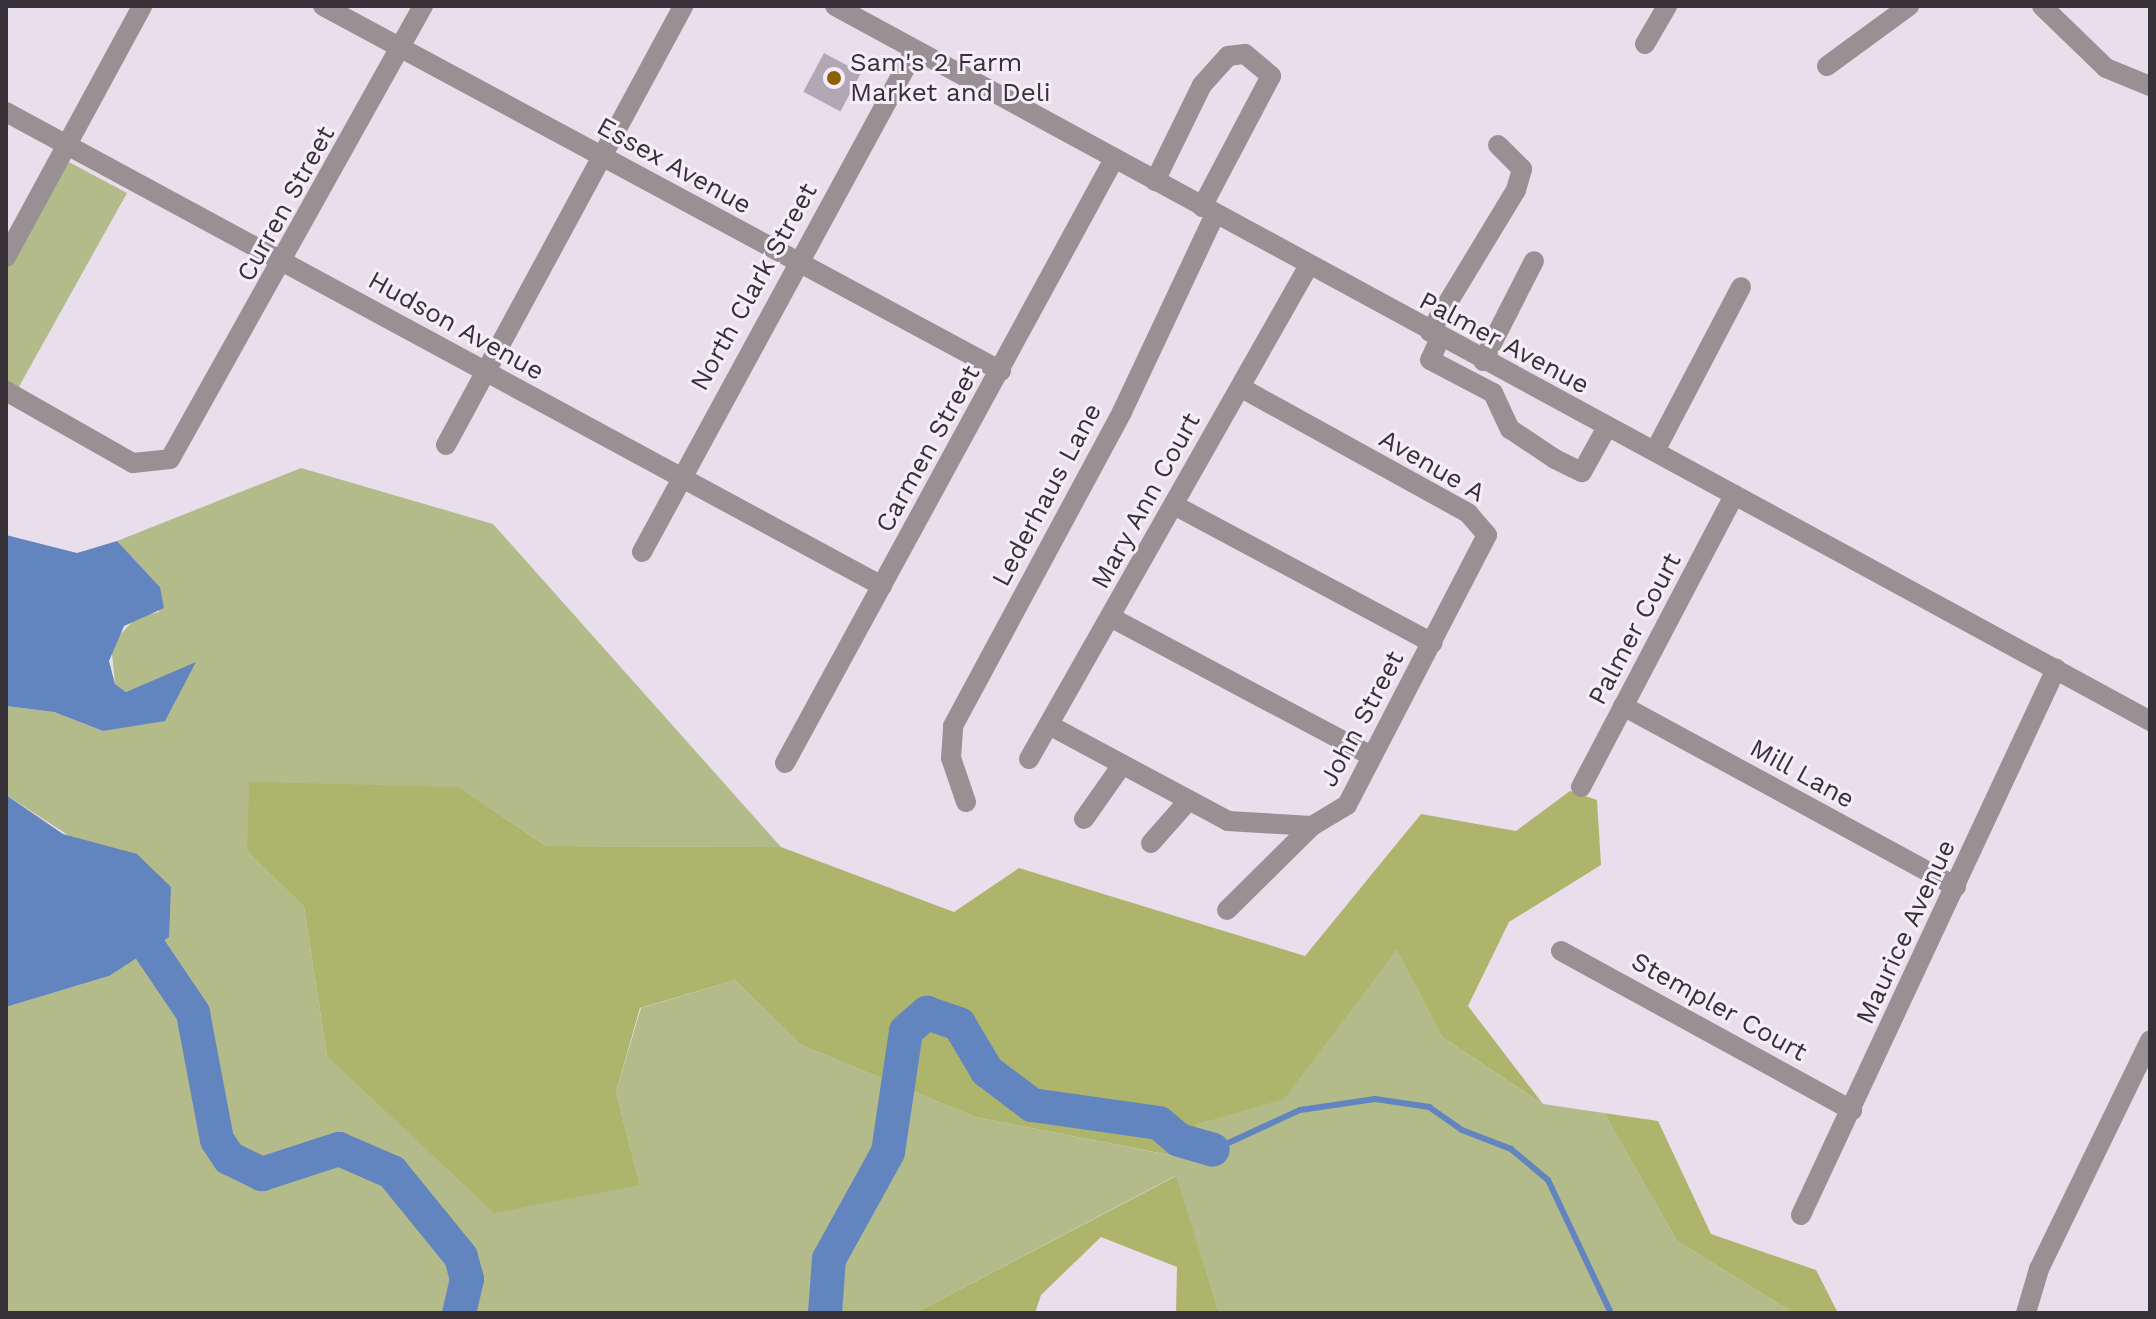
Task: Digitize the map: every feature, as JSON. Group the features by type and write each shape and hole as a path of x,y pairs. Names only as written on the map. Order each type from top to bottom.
{"street":[{"path":"6,257 142,6"},
{"name":"Essex Avenue","path":"323,6 1001,371"},
{"name":"Curren Street","path":"6,391 146,466 170,459 194,426 423,6"},
{"path":"446,445 683,6"},
{"name":"Palmer Avenue","path":"835,6 1308,267 1655,451 2150,721"},
{"path":"1645,44 1667,6"},
{"path":"1827,66 1909,6"},
{"path":"2042,6 2106,68 2150,86"},
{"name":"North Clark Street","path":"642,552 915,50"},
{"name":"Lederhaus Lane","path":"966,802 951,758 953,726 1115,425 1208,211 1271,76 1245,54 1228,56 1202,85 1155,181"},
{"name":"Hudson Avenue","path":"6,112 882,586"},
{"path":"1498,145 1522,169 1516,190 1435,335 1430,360 1493,393 1510,429 1582,472 1607,427"},
{"name":"Carmen Street","path":"785,763 1114,159"},
{"path":"1483,361 1534,261"},
{"name":"Mary Ann Court","path":"1029,759 1112,618 1308,267"},
{"path":"1655,451 1741,287"},
{"path":"1493,393 1503,371"},
{"name":"Avenue A","path":"1240,387 1487,529 1432,643"},
{"name":"Palmer Court","path":"1581,787 1734,495"},
{"path":"1174,505 1432,643"},
{"path":"1112,618 1372,756"},
{"name":"John Street","path":"1227,910 1312,826 1342,811 1432,643"},
{"name":"Maurice Avenue","path":"1801,1215 2056,669"},
{"name":"Mill Lane","path":"1623,706 1956,887"},
{"path":"1049,725 1228,821 1312,826"},
{"path":"1084,819 1122,765"},
{"path":"1151,843 1188,801"},
{"name":"Stempler Court","path":"1561,951 1852,1110"},
{"path":"2026,1313 2039,1269 2150,1040"}],"green space":[{"path":"69,162 127,193 16,392 6,387 6,261"},
{"path":"301,468 493,524 781,847 546,846 459,787 247,851 304,907 327,1056 640,1185 616,1092 641,1008 735,980 801,1045 975,1117 1189,1159 1196,1125 1284,1098 1397,948 1442,1037 1543,1104 1604,1113 1677,1241 1794,1313 1219,1313 1175,1176 915,1313 6,1313 6,1007 109,976 74,839 6,795 6,706 54,712 103,731 141,724 195,665 126,692 115,684 111,644 137,617 159,612 160,587 117,541"},
{"path":"249,782 459,787 546,846 781,847 954,912 1019,868 1305,956 1421,814 1516,831 1570,791 1597,800 1601,865 1509,922 1468,1006 1543,1104 1442,1037 1397,949 1284,1099 1196,1125 1190,1159 975,1117 801,1045 735,980 640,1008 616,1092 640,1185 494,1213 327,1056 304,907 247,851"},
{"path":"1604,1113 1658,1121 1711,1234 1816,1270 1838,1313 1794,1313 1677,1241"},
{"path":"1176,1176 1219,1313 1176,1313 1177,1267 1101,1237 1041,1295 1035,1313 915,1313"}],"water":[{"path":"6,535 77,553 117,541 160,587 164,608 124,626 109,661 115,684 126,692 196,662 165,721 103,731 54,712 6,706"},
{"path":"6,795 63,834 137,854 171,887 169,937 109,976 6,1007"}],"building":[{"name":"Sam's 2 Farm Market and Deli","path":"824,53 861,73 840,112 803,92"}],"waterway":[{"path":"125,912 193,1013 217,1140 229,1158 262,1174 339,1149 392,1172 461,1257 467,1279 459,1313"},
{"path":"825,1313 829,1259 888,1152 906,1031 927,1013 959,1024 987,1071 1032,1105 1159,1123 1179,1140 1213,1150"},
{"path":"1213,1150 1300,1110 1375,1099 1429,1107 1462,1130 1511,1149 1548,1180 1611,1313"}],"place":[{"name":"Sam's 2 Farm Market and Deli","path":"834,78"}]}
